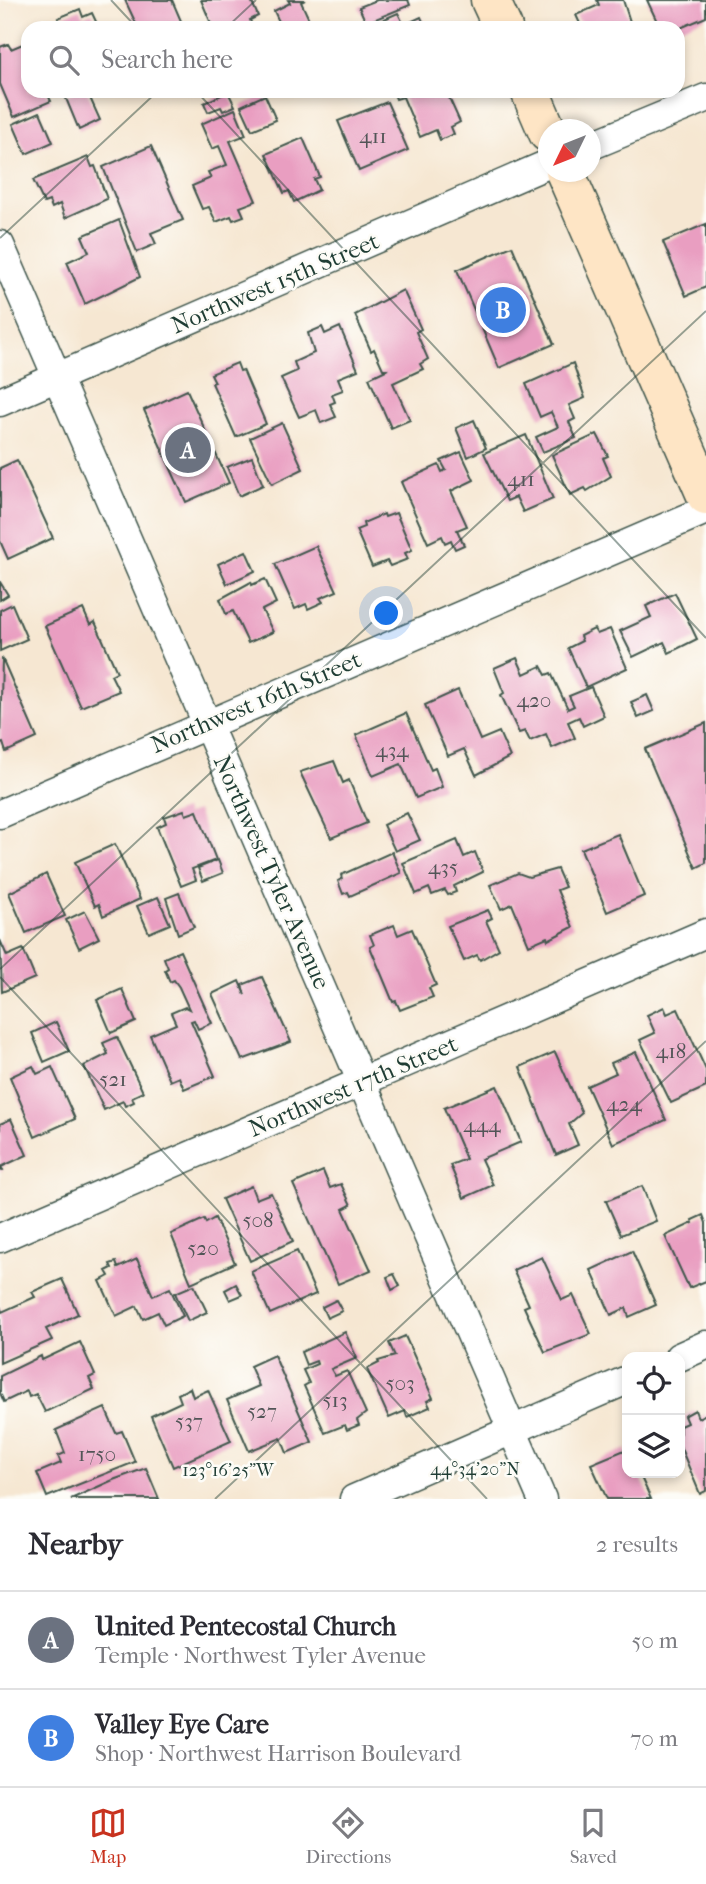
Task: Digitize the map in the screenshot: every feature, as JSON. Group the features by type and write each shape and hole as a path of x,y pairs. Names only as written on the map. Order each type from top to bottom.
{"main road":[{"path":"491,0 500,21"},
{"path":"533,98 542,119"},
{"path":"569,182 706,495"}],"street":[{"path":"601,141 706,97"},
{"name":"Northwest 15th Street","path":"0,402 538,168"},
{"name":"Northwest Tyler Avenue","path":"0,245 55,378 363,1081 542,1499"},
{"name":"Northwest 16th Street","path":"0,814 207,722 706,510"},
{"name":"Northwest 17th Street","path":"0,1238 706,933"},
{"path":"685,1354 706,1345"},
{"path":"354,1499 622,1382"}],"building":[{"path":"125,0 172,0 181,21 135,21"},
{"path":"201,0 251,0 258,16 250,21 210,21"},
{"path":"288,0 305,0 301,2 310,21 279,21 274,11 290,3"},
{"path":"377,0 408,0 410,5 371,21 365,21 359,7"},
{"path":"597,0 623,0 630,21 579,21 576,15 599,5"},
{"path":"647,0 706,0 706,17 685,26 685,21 657,21"},
{"path":"80,9 83,17 92,13 96,21 59,21 58,18"},
{"path":"398,13 402,21 380,21"},
{"path":"8,44 11,49 21,45 21,98 50,98 51,101 14,117 0,84 0,47"},
{"path":"66,98 90,98 100,120 79,130"},
{"path":"215,98 231,98 235,106 223,111 221,107 208,112 204,103"},
{"path":"258,98 266,98 276,120 252,130 241,106"},
{"path":"403,98 449,98 460,122 451,127 454,134 440,140 436,130 420,137"},
{"path":"387,102 408,150 359,171 338,121"},
{"path":"235,109 246,135 230,141 256,201 240,207 244,216 233,220 231,216 216,222 209,207 202,209 192,186 211,178 208,172 227,165 219,146 212,149 201,124"},
{"path":"40,112 53,142 26,154 13,124"},
{"path":"303,138 320,177 314,179 319,190 294,202 289,191 284,193 266,154"},
{"path":"151,146 183,220 151,233 156,244 137,252 103,167"},
{"path":"88,157 92,167 95,166 107,199 65,218 60,204 52,208 49,201 44,203 33,180"},
{"path":"119,220 140,277 85,304 67,262 89,252 82,236"},
{"path":"706,224 706,287 686,296 663,242"},
{"path":"512,246 554,344 499,368 457,270"},
{"path":"403,290 421,329 416,332 428,359 420,364 423,369 393,383 410,420 391,428 369,378 388,369 383,369 374,349 371,351 355,315"},
{"path":"322,327 325,334 340,327 358,370 338,378 343,390 332,394 335,402 330,404 336,417 321,423 316,410 299,417 281,378 297,371 294,362 314,353 308,333"},
{"path":"237,363 240,371 243,370 266,424 236,437 212,383 215,382 211,374"},
{"path":"573,363 585,398 569,405 575,419 569,422 576,438 543,452 536,437 558,427 551,412 540,417 526,384"},
{"path":"187,390 229,483 186,502 144,410"},
{"path":"474,420 486,448 468,457 456,428"},
{"path":"282,423 303,469 272,484 250,438"},
{"path":"597,434 608,456 603,458 611,476 587,491 585,488 570,495 552,455"},
{"path":"526,435 553,499 523,512 516,497 507,501 484,453"},
{"path":"461,452 474,480 451,491 467,526 457,530 464,545 455,549 451,540 445,543 442,536 428,543 401,482 439,465 442,472 446,470 441,461"},
{"path":"252,457 263,485 239,496 227,467"},
{"path":"17,460 53,538 8,559 0,541 0,468"},
{"path":"396,513 412,550 405,553 408,559 390,566 387,561 372,567 356,530 364,527 363,523 384,514 385,517"},
{"path":"316,546 337,591 320,598 323,602 308,609 306,604 295,609 275,564"},
{"path":"246,551 255,571 227,584 218,564"},
{"path":"265,579 276,603 262,610 273,632 248,643 233,611 226,614 220,599 251,582 252,585"},
{"path":"0,582 8,595 0,600"},
{"path":"675,593 697,639 669,653 664,642 633,657 620,631 651,617 646,606"},
{"path":"12,604 27,639 0,651 0,610"},
{"path":"83,609 90,625 95,622 117,672 111,675 119,691 81,707 45,626"},
{"path":"594,629 597,634 610,629 627,668 586,687 568,648 582,641 580,636"},
{"path":"2,658 37,738 6,752 3,743 0,744"},
{"path":"517,658 524,674 541,666 546,675 551,673 568,709 574,706 569,696 591,687 604,716 583,726 579,717 568,722 575,738 552,748 546,734 530,741 525,731 519,733 501,695 504,693 494,668"},
{"path":"458,690 480,740 499,732 510,757 476,775 464,749 448,756 425,705"},
{"path":"647,695 654,711 638,718 631,702"},
{"path":"406,713 431,770 435,768 442,787 416,798 401,764 373,776 356,735"},
{"path":"706,723 706,863 696,868 645,749"},
{"path":"334,761 343,783 349,780 367,823 331,838 300,772"},
{"path":"184,810 186,815 197,811 216,860 192,869 196,880 181,886 157,827 166,823 164,817"},
{"path":"407,813 420,840 395,851 383,825"},
{"path":"618,834 644,896 607,912 581,849"},
{"path":"457,840 464,857 475,852 483,872 454,886 456,892 448,895 445,890 432,895 429,888 416,894 403,863"},
{"path":"115,844 140,899 103,916 99,904 95,906 75,862"},
{"path":"392,852 401,873 350,896 348,892 343,894 338,881 342,879 341,875"},
{"path":"218,860 223,873 203,881 198,868"},
{"path":"557,869 565,887 557,890 573,927 548,940 547,937 529,945 512,904 501,909 490,885 518,873 529,877"},
{"path":"46,874 65,916 26,933 9,893"},
{"path":"179,893 194,927 178,934 166,898"},
{"path":"158,897 170,924 149,933 137,906"},
{"path":"488,910 492,918 486,921 499,949 480,960 477,955 464,961 448,926"},
{"path":"85,911 99,938 79,948 66,920"},
{"path":"394,925 398,935 412,929 436,985 429,988 433,997 400,1010 396,1001 393,1002 370,947 374,945 370,935"},
{"path":"0,940 7,956 23,949 35,978 2,992"},
{"path":"180,951 212,1023 198,1029 194,1020 191,1021 215,1076 184,1089 179,1077 170,1081 150,1035 176,1024 171,1013 185,1007 189,1009 179,987 174,980 170,982 165,970 168,968 164,958"},
{"path":"262,977 291,1042 242,1060 212,994 239,981 245,995 242,985"},
{"path":"122,989 136,1022 111,1033 97,1000"},
{"path":"664,1007 667,1014 678,1009 706,1070 706,1087 671,1103 640,1040 655,1033 647,1015"},
{"path":"56,1022 69,1051 44,1062 32,1033"},
{"path":"117,1037 143,1092 132,1097 134,1102 125,1106 123,1101 104,1110 84,1066 108,1054 103,1043"},
{"path":"555,1052 582,1113 569,1124 578,1145 556,1155 520,1067"},
{"path":"636,1052 666,1120 613,1144 587,1086 616,1073 611,1063"},
{"path":"33,1066 37,1074 52,1067 75,1119 35,1137 10,1077"},
{"path":"497,1086 521,1142 481,1159 493,1185 464,1198 450,1165 466,1159 444,1108"},
{"path":"11,1119 27,1155 1,1167 3,1170 0,1171 0,1124"},
{"path":"323,1171 330,1188 341,1184 351,1205 343,1209 371,1270 338,1284 293,1184"},
{"path":"251,1186 256,1199 271,1193 293,1241 250,1261 222,1199"},
{"path":"642,1186 656,1221 621,1235 606,1201"},
{"path":"703,1215 706,1223 706,1281 689,1288 665,1236 693,1223 692,1220"},
{"path":"215,1218 235,1263 191,1283 171,1234 204,1219 206,1223"},
{"path":"297,1251 316,1294 270,1314 251,1271"},
{"path":"632,1251 656,1305 629,1317 626,1308 611,1315 591,1270"},
{"path":"542,1257 562,1300 573,1295 591,1334 545,1352 524,1307 529,1305 513,1270"},
{"path":"137,1259 153,1296 170,1288 183,1316 164,1325 158,1312 143,1319 137,1306 116,1316 100,1281 109,1276 106,1271 112,1268 110,1264 116,1262 118,1268"},
{"path":"394,1274 400,1286 392,1290 387,1277"},
{"path":"62,1279 78,1314 46,1329 52,1340 0,1363 0,1306 2,1312 35,1297 32,1292"},
{"path":"236,1284 242,1295 230,1300 225,1290"},
{"path":"194,1285 207,1312 188,1321 175,1293"},
{"path":"336,1300 342,1311 327,1318 322,1307"},
{"path":"345,1332 357,1358 331,1369 335,1376 347,1371 366,1413 357,1420 359,1425 347,1430 345,1425 325,1433 304,1386 309,1383 303,1370 317,1364 316,1361 306,1365 301,1352"},
{"path":"405,1336 433,1398 427,1401 430,1407 407,1417 405,1411 389,1418 367,1369 379,1363 378,1361 395,1356 389,1343"},
{"path":"80,1342 95,1375 89,1378 94,1389 45,1412 36,1394 29,1397 27,1391 4,1402 0,1393 0,1376 41,1356 42,1360"},
{"path":"274,1355 312,1442 287,1453 281,1438 249,1451 227,1400 259,1386 250,1366"},
{"path":"190,1388 193,1397 208,1390 231,1441 173,1467 151,1416 181,1402 178,1394"},
{"path":"105,1408 116,1433 122,1431 135,1462 47,1497 37,1473 61,1463 58,1456 65,1453 56,1430"},
{"path":"695,1410 698,1418 706,1414 706,1491 700,1494 685,1458 685,1415"},
{"path":"622,1451 622,1478 641,1478 651,1499 607,1499 591,1464"},
{"path":"146,1468 159,1499 71,1499 113,1480"}],"place":[{"name":"Valley Eye Care","path":"503,310"},
{"name":"United Pentecostal Church","path":"188,450"}]}
